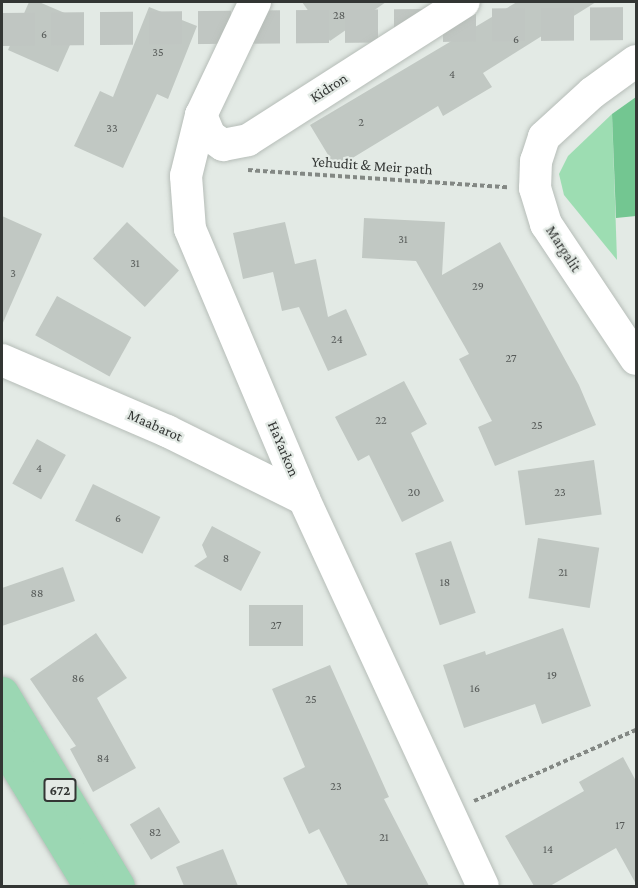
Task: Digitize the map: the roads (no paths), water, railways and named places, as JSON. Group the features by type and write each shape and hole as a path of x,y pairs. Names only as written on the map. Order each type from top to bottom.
{"main road":[{"name":"672","path":"2,693 118,886"},
{"name":"672","path":"2,742 87,884"}],"street":[{"name":"HaYarkon","path":"255,2 201,115 186,176 190,229 304,499 483,886"},
{"name":"Kidron","path":"201,115 210,136 223,145 248,140 464,2"},
{"name":"Margalit","path":"636,61 592,93 544,137 536,161 535,188 546,224 636,359"},
{"name":"Maabarot","path":"2,360 167,431 304,499"}],"tunnel":[{"path":"2,29 636,23"}]}
